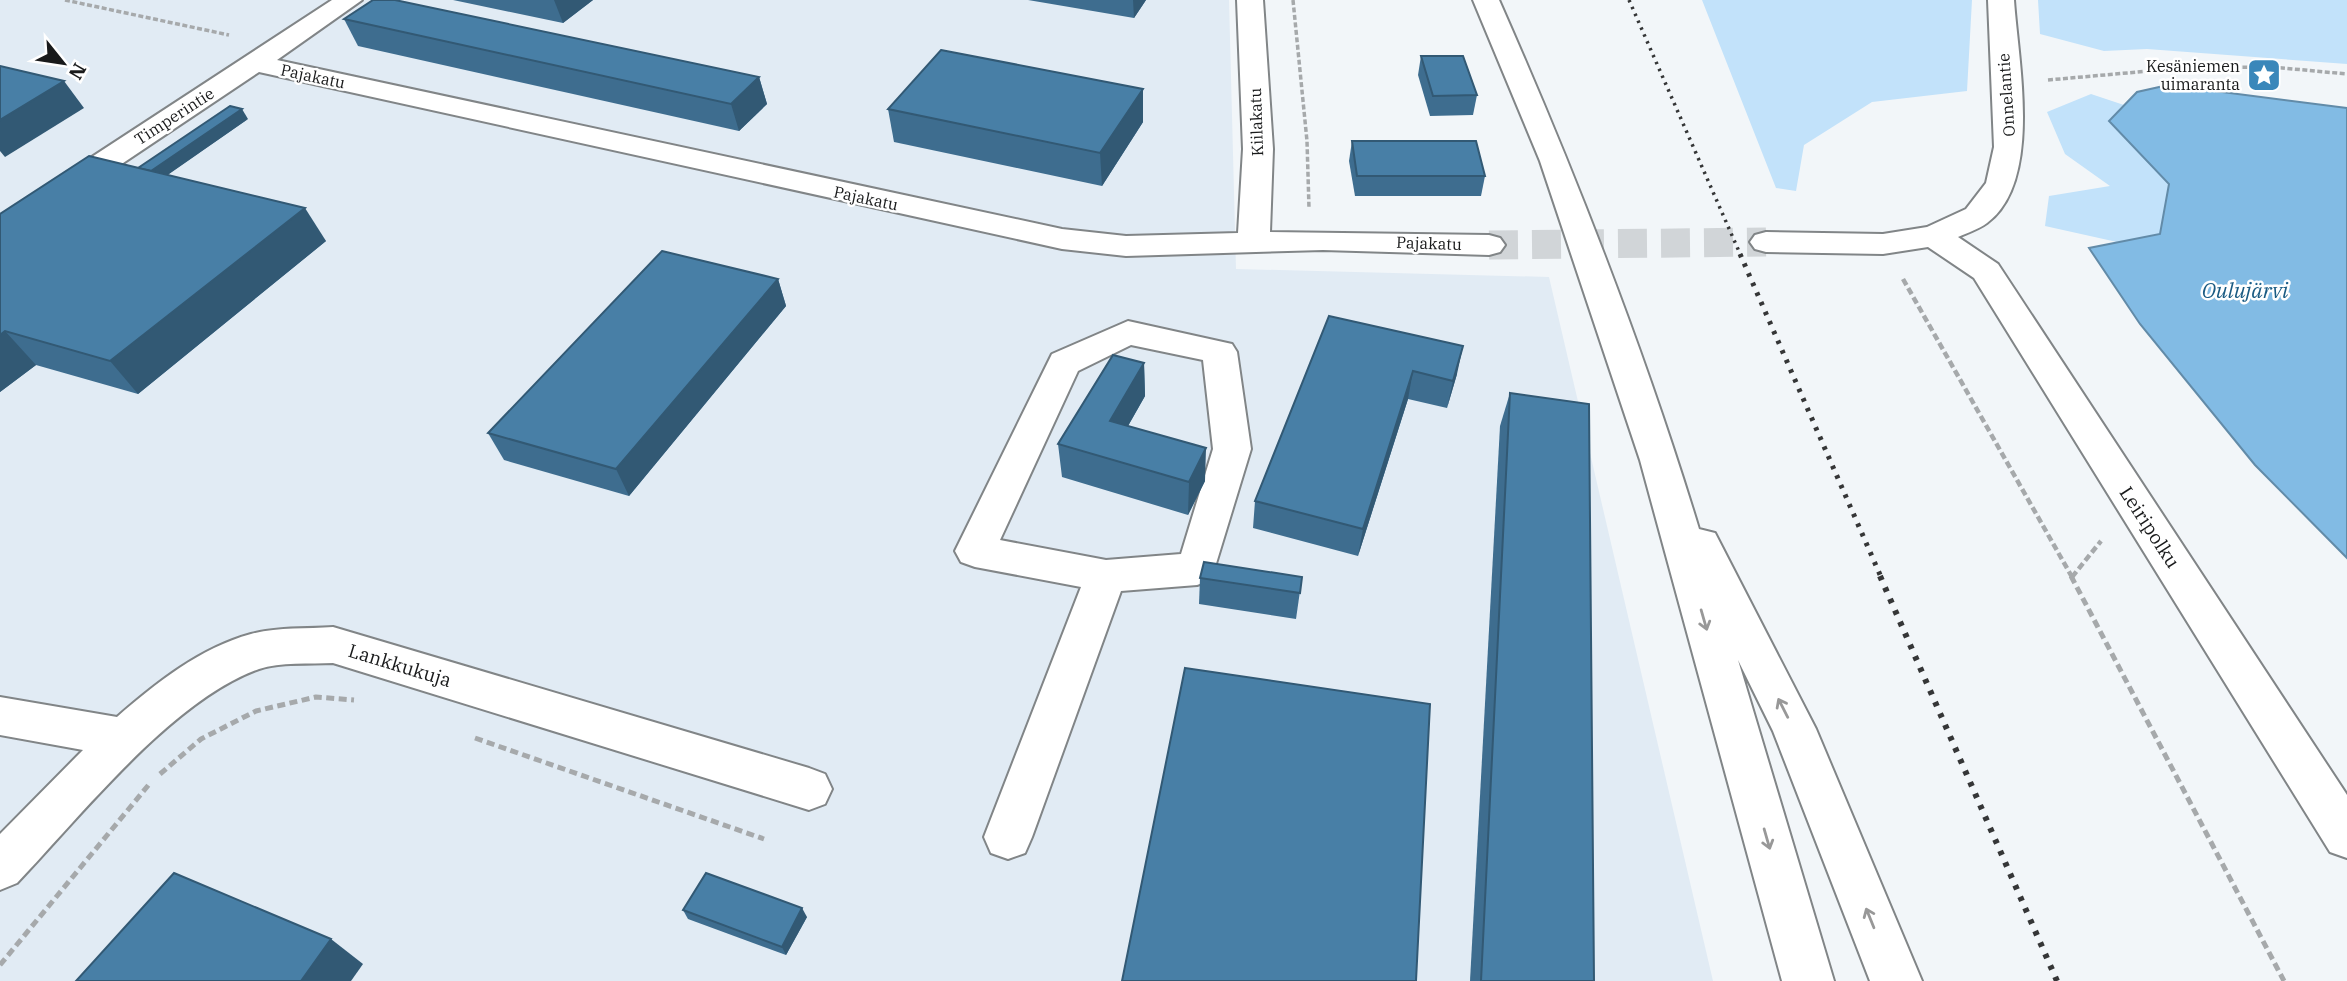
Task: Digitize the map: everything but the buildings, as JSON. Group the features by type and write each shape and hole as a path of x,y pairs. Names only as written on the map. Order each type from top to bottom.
{"main road":[{"name":"Timperintie","path":"0,231 349,0"},
{"name":"Kiilakatu","path":"1250,0 1258,149 1254,244"},
{"path":"1486,0 1555,161 1659,460 1808,981"},
{"name":"Onnelantie","path":"1766,242 1883,244 1934,236 1977,216 2000,184 2009,147 2001,0"},
{"name":"Pajakatu","path":"254,64 1062,239 1126,246 1323,240 1489,245"},
{"name":"Leiripolku","path":"1934,236 1986,271 2347,836"},
{"path":"1128,333 1220,352 1233,449 1198,569 1106,576 975,551 1064,363 1128,333"},
{"path":"1659,460 1794,729 1896,981"},
{"path":"1008,837 1106,576"},
{"name":"Lankkukuja","path":"5,866 125,738 180,689 254,650 333,645 809,789"},
{"path":"0,716 125,738"}],"path":[{"path":"65,0 229,35"},
{"path":"1293,0 1307,141 1309,208 1323,240"},
{"path":"2005,90 2051,79 2183,68 2272,66 2347,74"},
{"path":"1883,244 2072,576 2284,981"},
{"path":"2072,576 2101,541"},
{"path":"0,965 152,782 201,739 256,711 316,697 369,701"},
{"path":"461,733 764,839"}],"shaded area":[{"path":"0,0 1229,0 1236,269 1549,277 1713,981 0,981"},
{"path":"1702,0 1972,0 1967,91 1872,102 1804,145 1796,191 1776,188"},
{"path":"2038,0 2347,0 2347,64 2147,49 2104,51 2040,34"},
{"path":"2091,94 2124,105 2109,122 2169,184 2160,234 2117,242 2045,226 2049,196 2110,186 2065,154 2047,112"}],"water":[{"name":"Oulujärvi","path":"2168,85 2347,108 2347,558 2255,465 2140,324 2089,248 2160,234 2169,184 2109,121 2137,92"}],"tunnel":[{"path":"1489,245 1766,242"}],"railway":[{"path":"1629,0 1741,256"},
{"path":"1740,254 1881,577"},
{"path":"1880,576 2057,981"}],"place":[{"name":"Kesäniemen uimaranta","path":"2264,75"}]}
